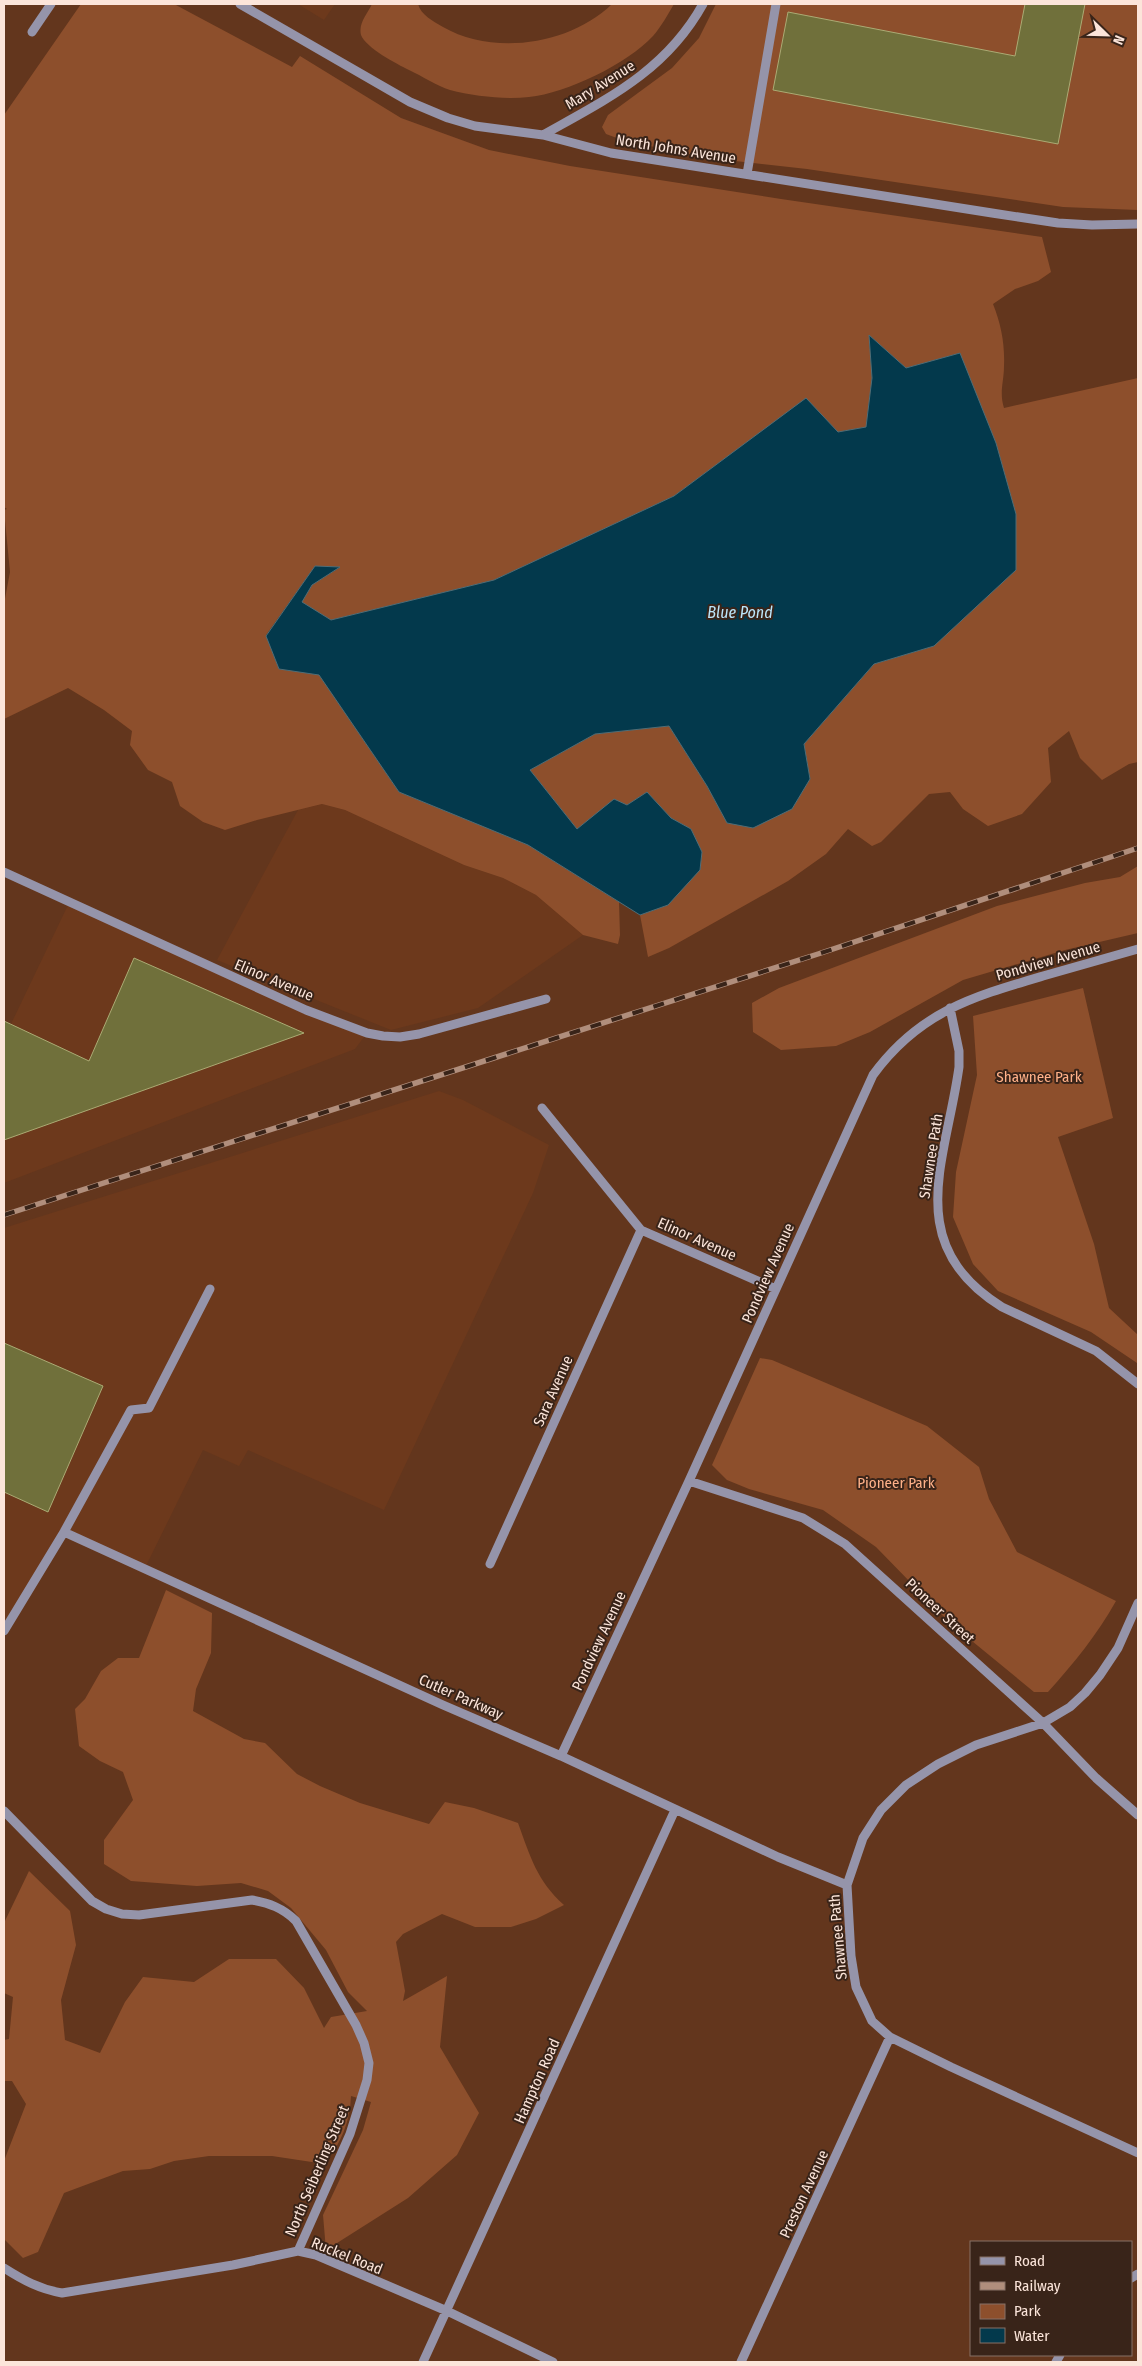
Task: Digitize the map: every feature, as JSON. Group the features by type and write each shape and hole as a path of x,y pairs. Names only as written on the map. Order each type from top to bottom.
{"street":[{"path":"32,32 51,4"},
{"name":"North Johns Avenue","path":"240,4 426,110 475,126 543,136 611,153 1058,222 1092,225 1138,224"},
{"name":"Mary Avenue","path":"543,136 634,82 662,59 679,40 704,4"},
{"path":"748,174 776,4"},
{"name":"Elinor Avenue","path":"4,872 202,964 306,1010 367,1033 400,1037 419,1034 546,999"},
{"name":"Pondview Avenue","path":"561,1756 689,1481 873,1075 889,1053 908,1036 950,1008 978,995 1138,949"},
{"name":"Shawnee Path","path":"950,1008 959,1051 959,1067 936,1197 941,1234 950,1256 963,1275 988,1299 1096,1351 1138,1384"},
{"name":"Elinor Avenue","path":"542,1108 641,1230 776,1289"},
{"name":"Sara Avenue","path":"490,1564 641,1230"},
{"path":"4,1631 64,1532 132,1410 149,1408 210,1289"},
{"name":"Pioneer Street","path":"689,1481 803,1518 845,1544 1043,1723 1096,1778 1138,1815"},
{"name":"Cutler Parkway","path":"64,1532 443,1705 561,1756 778,1858 847,1885"},
{"name":"Shawnee Path","path":"1138,1603 1118,1648 1100,1675 1070,1707 1043,1723 976,1745 938,1764 906,1785 872,1822 863,1838 847,1885 850,1956 856,1987 872,2021 890,2037 1138,2153"},
{"name":"Hampton Road","path":"423,2362 676,1810"},
{"name":"North Seiberling Street","path":"4,1811 80,1890 106,1909 122,1914 139,1915 252,1900 268,1903 283,1910 296,1921 356,2025 364,2043 369,2063 367,2080 350,2134 298,2252"},
{"name":"Preston Avenue","path":"742,2362 890,2037"},
{"name":"Ruckel Road","path":"4,2268 30,2285 62,2293 298,2252 316,2256 447,2311 553,2362"}],"shaded area":[{"path":"298,4 335,4 324,20"},
{"path":"322,804 345,810 464,865 503,878 536,895 583,935 478,1008 391,1030 217,960 298,810"},
{"path":"69,903 367,1033 355,1049 4,1183 4,1021 11,1024"},
{"path":"439,1091 463,1100 549,1145 533,1193 384,1510 248,1450 239,1466 203,1450 144,1570 64,1532 4,1631 4,1228"}],"green space":[{"path":"81,4 174,4 292,67 300,56 401,118 489,150 570,166 1042,237 1051,272 1038,281 1015,289 993,304 1003,342 1002,392 1004,408 1138,378 1138,762 1129,764 1102,780 1080,758 1069,731 1048,748 1051,782 1022,814 988,826 963,809 950,792 929,794 881,842 872,846 848,829 826,854 788,881 669,948 648,957 640,915 668,905 691,829 671,818 647,792 627,805 614,800 577,829 530,770 595,734 669,726 707,786 727,823 810,779 804,744 874,664 934,646 960,353 906,368 869,335 872,378 866,427 838,432 806,399 674,496 494,580 331,620 301,603 312,585 339,568 315,566 266,635 279,669 319,674 399,792 528,845 619,902 620,935 618,944 583,935 536,895 503,878 464,865 345,810 322,804 225,830 203,822 180,806 172,782 148,770 130,745 132,731 104,710 68,688 4,719 4,604 10,572 4,510 7,509 4,507 4,115"},
{"path":"372,4 418,4 425,15 431,20 463,36 507,43 530,42 553,37 575,29 595,18 612,4 674,4 653,36 628,57 596,76 561,90 544,94 529,97 500,98 450,90 382,55 364,40 360,31 362,22"},
{"path":"716,4 1138,4 1138,210 1063,207 807,169 709,158 625,141 606,134 602,127 608,115 672,68 699,38"},
{"path":"1138,866 1138,933 1065,950 963,980 870,1032 836,1046 781,1050 753,1032 752,1003 779,988 997,906 1085,883 1120,877"},
{"name":"Shawnee Park","path":"1083,988 1113,1118 1058,1137 1094,1244 1109,1308 1138,1335 1137,1363 1091,1332 998,1291 973,1264 953,1217 956,1172 977,1075 973,1016"},
{"name":"Pioneer Park","path":"760,1358 772,1360 927,1426 979,1467 989,1499 1017,1552 1116,1601 1085,1648 1048,1692 1034,1692 950,1623 876,1547 823,1510 749,1489 727,1480 712,1465"},
{"path":"166,1590 212,1613 211,1653 196,1689 193,1711 244,1739 265,1743 297,1774 360,1803 429,1824 445,1802 474,1808 518,1823 535,1867 547,1887 564,1905 536,1919 511,1927 475,1927 442,1914 403,1934 396,1942 405,1991 403,2001 447,1976 440,2047 479,2113 457,2155 408,2198 326,2250 323,2215 363,2130 371,2102 351,2096 349,2115 344,2132 325,2164 272,2156 209,2156 174,2161 150,2169 123,2171 64,2193 38,2252 23,2258 4,2239 4,2161 26,2104 12,2081 4,2081 4,2040 9,2039 13,1997 4,1993 4,1923 29,1871 70,1911 76,1945 61,2000 65,2040 100,2053 125,2002 143,1977 194,1982 229,1959 276,1959 304,1988 324,2028 331,2017 367,2011 348,1992 326,1950 291,1908 268,1891 241,1883 197,1886 131,1881 104,1864 104,1840 133,1800 123,1772 100,1761 79,1746 75,1709 85,1699 101,1671 118,1658 139,1658"}],"water":[{"name":"Blue Pond","path":"869,335 906,368 960,353 996,443 1016,514 1016,570 934,646 874,664 804,744 810,779 792,809 753,828 727,823 707,786 669,726 595,734 530,770 577,829 614,799 627,805 647,792 671,818 691,829 702,852 700,870 668,905 640,915 528,845 399,792 319,675 279,669 266,636 315,566 340,567 312,585 302,602 331,620 494,580 674,496 806,398 838,432 866,427 872,378"}],"building":[{"path":"1025,4 1085,4 1058,144 773,90 788,12 1015,56"},
{"path":"134,958 304,1033 4,1140 4,1021 89,1061"},
{"path":"4,1343 103,1386 48,1512 4,1492"}],"railway":[{"path":"4,1215 818,954 1138,848"}]}
